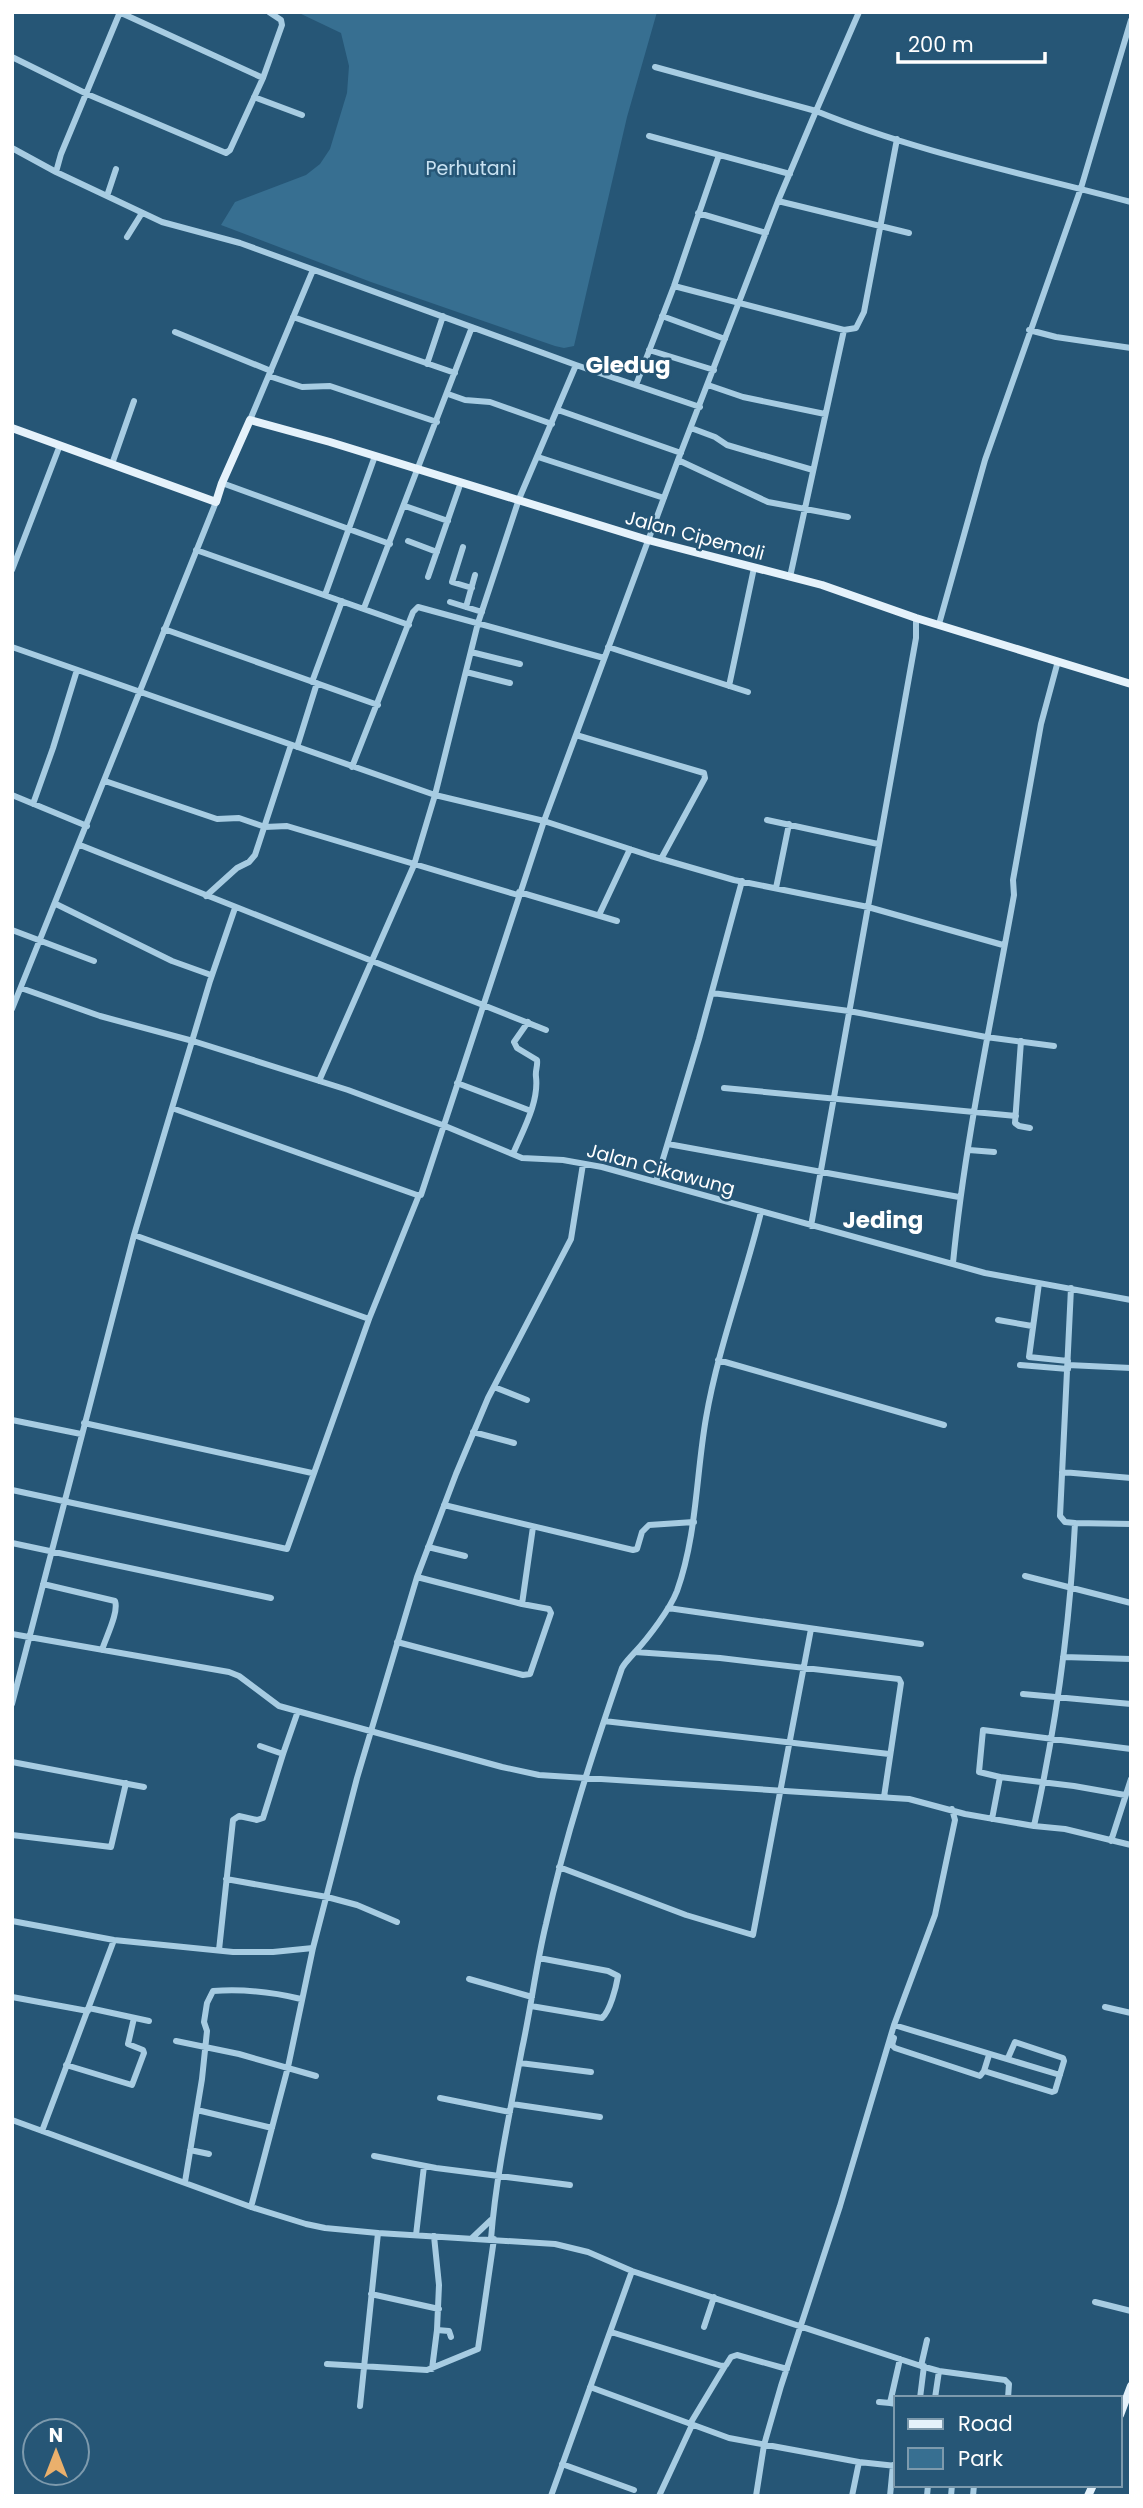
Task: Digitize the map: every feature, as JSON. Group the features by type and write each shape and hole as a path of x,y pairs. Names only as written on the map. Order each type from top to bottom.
{"main road":[{"name":"Jalan Cipemali","path":"250,420 648,540 822,585 916,618 1131,684"},
{"path":"12,428 216,502 250,420"},
{"path":"1122,2410 1131,2386"}],"street":[{"path":"56,172 119,12 263,78"},
{"path":"12,57 87,94 226,153 230,150 263,78 282,25 281,20 269,12"},
{"path":"12,1490 287,1549 369,1319 445,1126 519,894 608,647 778,201 859,12"},
{"path":"939,624 985,460 1081,188 1131,20"},
{"path":"655,67 816,111 897,139 1131,202"},
{"path":"254,97 302,115"},
{"path":"649,136 790,174"},
{"path":"674,286 844,330 856,328 864,313 897,139"},
{"path":"13,151 162,222 240,243 700,407"},
{"path":"636,385 674,286 719,155"},
{"path":"107,196 116,169"},
{"path":"778,201 909,233"},
{"path":"127,237 142,213"},
{"path":"698,213 766,233"},
{"path":"250,420 313,270"},
{"path":"662,316 725,339"},
{"path":"293,317 455,373"},
{"path":"427,363 443,317"},
{"path":"364,608 472,327"},
{"path":"790,577 844,330"},
{"path":"1029,330 1056,337 1131,348"},
{"path":"175,332 302,387 330,386 437,422"},
{"path":"649,350 714,370"},
{"path":"320,1080 414,865 435,795 478,623 519,499 576,365"},
{"path":"708,385 743,397 825,414"},
{"path":"447,394 465,400 490,402 552,424"},
{"path":"112,464 134,401"},
{"path":"558,410 680,457 768,502 848,517"},
{"path":"691,428 715,437 727,445 813,470"},
{"path":"12,570 60,445"},
{"path":"325,595 375,456"},
{"path":"538,457 664,498"},
{"path":"428,577 461,482"},
{"path":"222,483 390,544"},
{"path":"12,1009 216,502"},
{"path":"405,506 448,521"},
{"path":"408,541 437,551"},
{"path":"463,547 452,582 472,588"},
{"path":"196,550 409,625"},
{"path":"729,686 754,568"},
{"path":"466,607 475,575"},
{"path":"206,897 237,868 252,859 294,746 342,601"},
{"path":"450,602 482,612"},
{"path":"352,767 414,612 419,607 604,658"},
{"path":"811,1226 916,638 916,618"},
{"path":"916,638 929,621"},
{"path":"164,629 378,705"},
{"path":"12,647 435,795 544,821 661,859 742,881 868,907 1003,945"},
{"path":"608,647 748,692"},
{"path":"471,652 520,664"},
{"path":"953,1264 959,1197 986,1037 1014,895 1013,880 1041,724 1058,662"},
{"path":"33,804 54,748 77,670"},
{"path":"466,672 510,683"},
{"path":"576,735 704,773 705,778 661,859"},
{"path":"105,781 217,819 239,818 265,827 287,826 414,865 617,921"},
{"path":"12,795 87,826"},
{"path":"767,820 878,844"},
{"path":"776,888 789,824"},
{"path":"80,845 546,1030"},
{"path":"599,915 631,849"},
{"path":"656,1182 742,881"},
{"path":"56,904 172,961 212,975"},
{"path":"12,1704 134,1235 212,975 235,908"},
{"path":"12,930 94,961"},
{"name":"Jalan Cikawung","path":"21,988 100,1016 320,1080 529,1159 583,1164 985,1273 1131,1300"},
{"path":"712,993 849,1011 986,1037 1054,1046"},
{"path":"513,1154 531,1111 538,1083 538,1062 517,1048 514,1042 528,1022"},
{"path":"1021,1041 1016,1125 1030,1128"},
{"path":"457,1083 531,1111"},
{"path":"724,1088 1016,1116"},
{"path":"172,1108 419,1195"},
{"path":"668,1144 959,1197"},
{"path":"969,1150 994,1152"},
{"path":"251,2207 288,2067 313,1948 370,1730 417,1577 443,1505 494,1387 570,1239 583,1164"},
{"path":"327,2364 432,2369 480,2347 498,2177 559,1867 622,1668 668,1608 678,1589 694,1522 699,1461 718,1360 761,1212"},
{"path":"134,1235 369,1319"},
{"path":"1039,1283 1029,1358 1068,1365"},
{"path":"1071,1288 1060,1516 1065,1522 1131,1524"},
{"path":"998,1320 1032,1326"},
{"path":"718,1360 944,1425"},
{"path":"1020,1365 1131,1368"},
{"path":"494,1387 527,1400"},
{"path":"12,1420 81,1434"},
{"path":"84,1423 312,1473"},
{"path":"474,1432 514,1443"},
{"path":"1062,1472 1131,1478"},
{"path":"443,1505 633,1550 637,1549 642,1532 649,1525 694,1522"},
{"path":"1034,1826 1059,1698 1075,1523"},
{"path":"522,1604 533,1527"},
{"path":"12,1543 271,1598"},
{"path":"428,1547 465,1556"},
{"path":"1025,1576 1131,1603"},
{"path":"397,1642 523,1675 530,1674 551,1613 549,1609 417,1577"},
{"path":"43,1584 116,1601 117,1611 107,1631 102,1650"},
{"path":"668,1608 921,1644"},
{"path":"559,1867 694,1918 753,1935 811,1629"},
{"path":"12,1634 229,1672 239,1676 274,1704 539,1775 884,1797 992,1819 1065,1829 1131,1845"},
{"path":"635,1652 901,1680 884,1797"},
{"path":"1063,1657 1131,1659"},
{"path":"1023,1694 1131,1704"},
{"path":"219,1950 234,1818 263,1818 298,1711"},
{"path":"604,1721 889,1754"},
{"path":"1125,1795 979,1773 983,1730 1131,1749"},
{"path":"260,1746 283,1754"},
{"path":"12,1762 144,1787"},
{"path":"992,1819 1000,1777"},
{"path":"1111,1841 1131,1779"},
{"path":"12,1835 111,1847 126,1783"},
{"path":"756,2496 764,2445 787,2369 895,2026 935,1915 955,1820 952,1809"},
{"path":"955,1820 965,1814"},
{"path":"226,1879 327,1897 357,1905 397,1922"},
{"path":"12,1921 114,1940 219,1950 260,1952 313,1948"},
{"path":"41,2131 114,1940"},
{"path":"531,2006 602,2018 607,2014 617,1984 618,1976 608,1970 539,1958"},
{"path":"468,1979 532,1997"},
{"path":"185,2182 205,2048 205,2015 209,1996 214,1992 227,1990 301,1998"},
{"path":"12,1997 149,2021"},
{"path":"1105,2007 1131,2013"},
{"path":"66,2065 132,2085 144,2053 143,2050 128,2044 134,2018"},
{"path":"895,2026 1060,2075"},
{"path":"895,2026 892,2044 895,2048 980,2076 986,2072 992,2056"},
{"path":"176,2040 239,2054 316,2076"},
{"path":"986,2072 1052,2092 1064,2061 1063,2058 1016,2042 1008,2058"},
{"path":"520,2063 591,2072"},
{"path":"440,2098 600,2117"},
{"path":"197,2110 272,2128"},
{"path":"12,2120 251,2207 325,2228 555,2244 588,2252 632,2271 939,2371 1005,2380 1009,2384 1007,2396"},
{"path":"190,2150 209,2154"},
{"path":"374,2156 498,2177 570,2185"},
{"path":"416,2235 424,2166"},
{"path":"472,2238 492,2219"},
{"path":"360,2406 378,2233"},
{"path":"432,2369 439,2309 434,2236"},
{"path":"551,2496 632,2271"},
{"path":"371,2294 439,2309"},
{"path":"704,2327 714,2297"},
{"path":"1095,2302 1131,2311"},
{"path":"437,2330 449,2331 451,2337"},
{"path":"611,2332 725,2366"},
{"path":"920,2396 927,2340"},
{"path":"662,2495 691,2425 731,2357 737,2355 787,2369"},
{"path":"894,2396 900,2359"},
{"path":"935,2396 939,2371"},
{"path":"590,2387 729,2438 894,2466 890,2496"},
{"path":"879,2402 893,2404"},
{"path":"852,2496 859,2462"},
{"path":"562,2464 634,2490"},
{"path":"1090,2491 1099,2496"}],"green space":[{"name":"Perhutani","path":"297,12 657,12 627,117 574,346 555,346 371,282 221,225 235,202 306,175 320,164 330,149 347,93 349,66 341,33"}],"district":[{"name":"Gledug","path":"628,365"},
{"name":"Jeding","path":"883,1220"}]}
